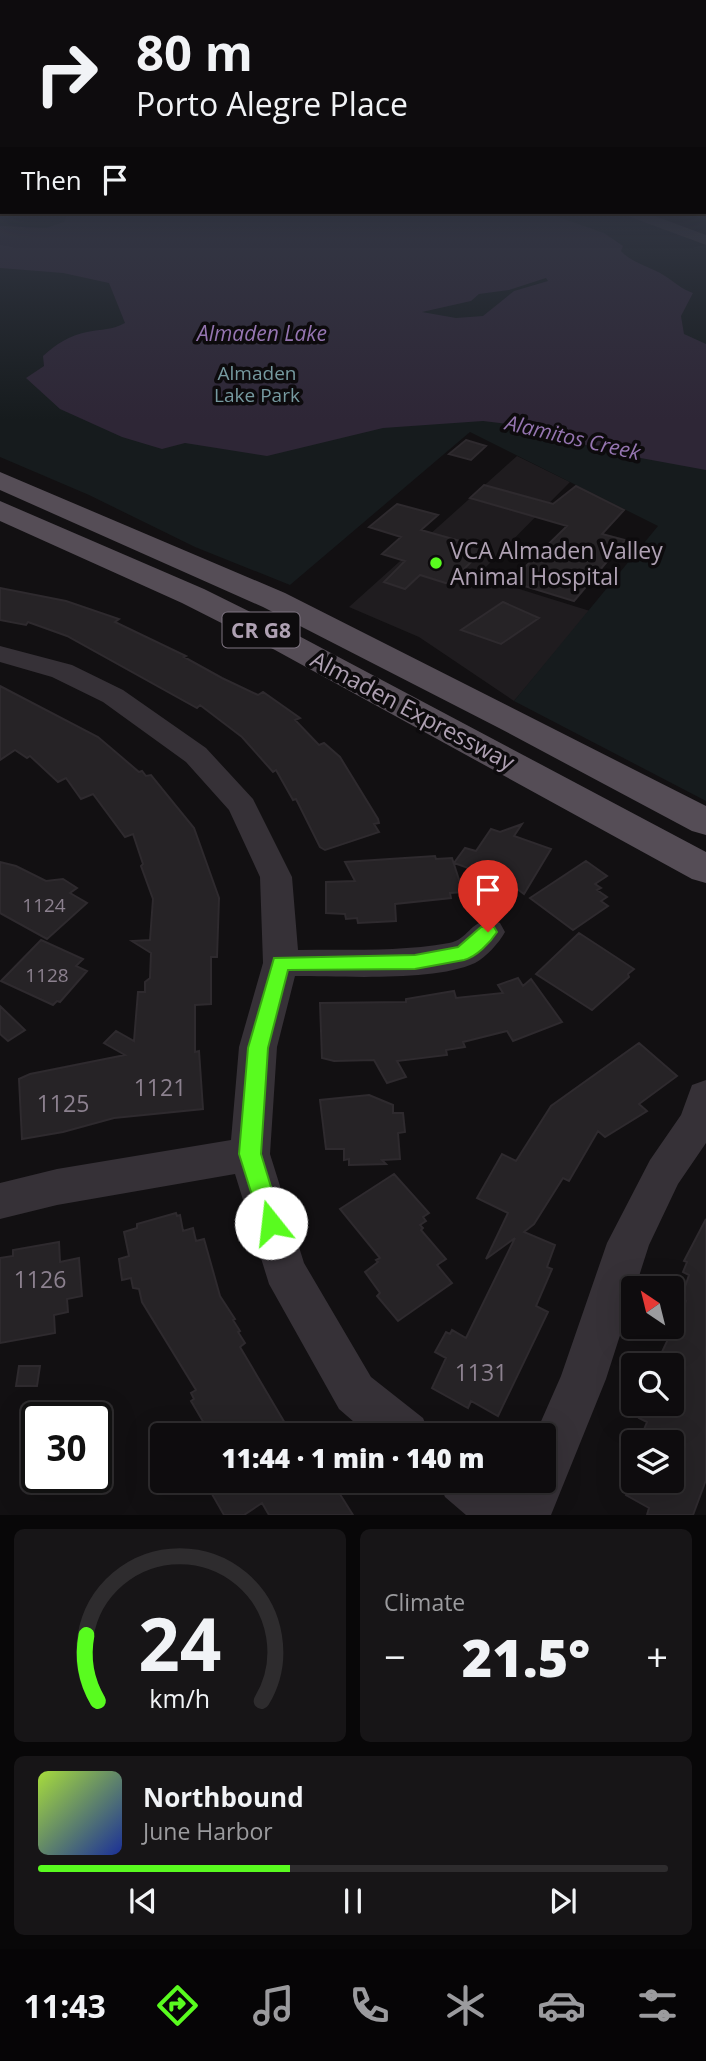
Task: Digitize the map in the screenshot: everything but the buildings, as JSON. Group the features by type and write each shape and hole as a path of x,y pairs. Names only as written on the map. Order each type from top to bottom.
{"main road":[{"name":"Almaden Expressway","path":"0,487 274,600 706,822"},
{"name":"Almaden Expressway","path":"0,487 193,596 287,643 706,869"}],"street":[{"path":"0,654 62,671 113,696 196,755 242,806 276,877 281,963 258,1048 250,1154 285,1270 355,1393 391,1423"},
{"path":"281,963 415,962 464,953 488,932"},
{"path":"556,1443 583,1379 628,1243 664,1172 699,1121 706,1096"},
{"path":"0,1201 57,1186 250,1154"},
{"path":"478,1493 504,1515"},
{"path":"526,1515 535,1493"}],"shaded area":[{"path":"517,456 570,482 477,576 590,611 514,701 419,637 349,607"}],"green space":[{"name":"Almaden Lake Park","path":"0,279 706,279 706,801 514,701 658,526 470,432 290,585 195,547 89,495 0,457"}],"water":[{"name":"Almaden Lake","path":"89,279 544,279 509,290 479,294 471,301 422,312 456,318 483,316 514,291 548,281 546,279 668,279 693,293 681,316 684,334 706,344 706,470 608,452 526,426 483,421 383,428 267,456 185,443 162,449 122,437 60,409 26,378 44,366 43,356 63,341 81,333 125,323 109,283"}],"place":[{"name":"VCA Almaden Valley Animal Hospital","path":"436,563"}],"route":[{"path":"271,1223 250,1154 258,1048 281,963 415,962 464,953 488,932"}],"water label":[{"name":"Alamitos Creek","path":"573,437"}]}
